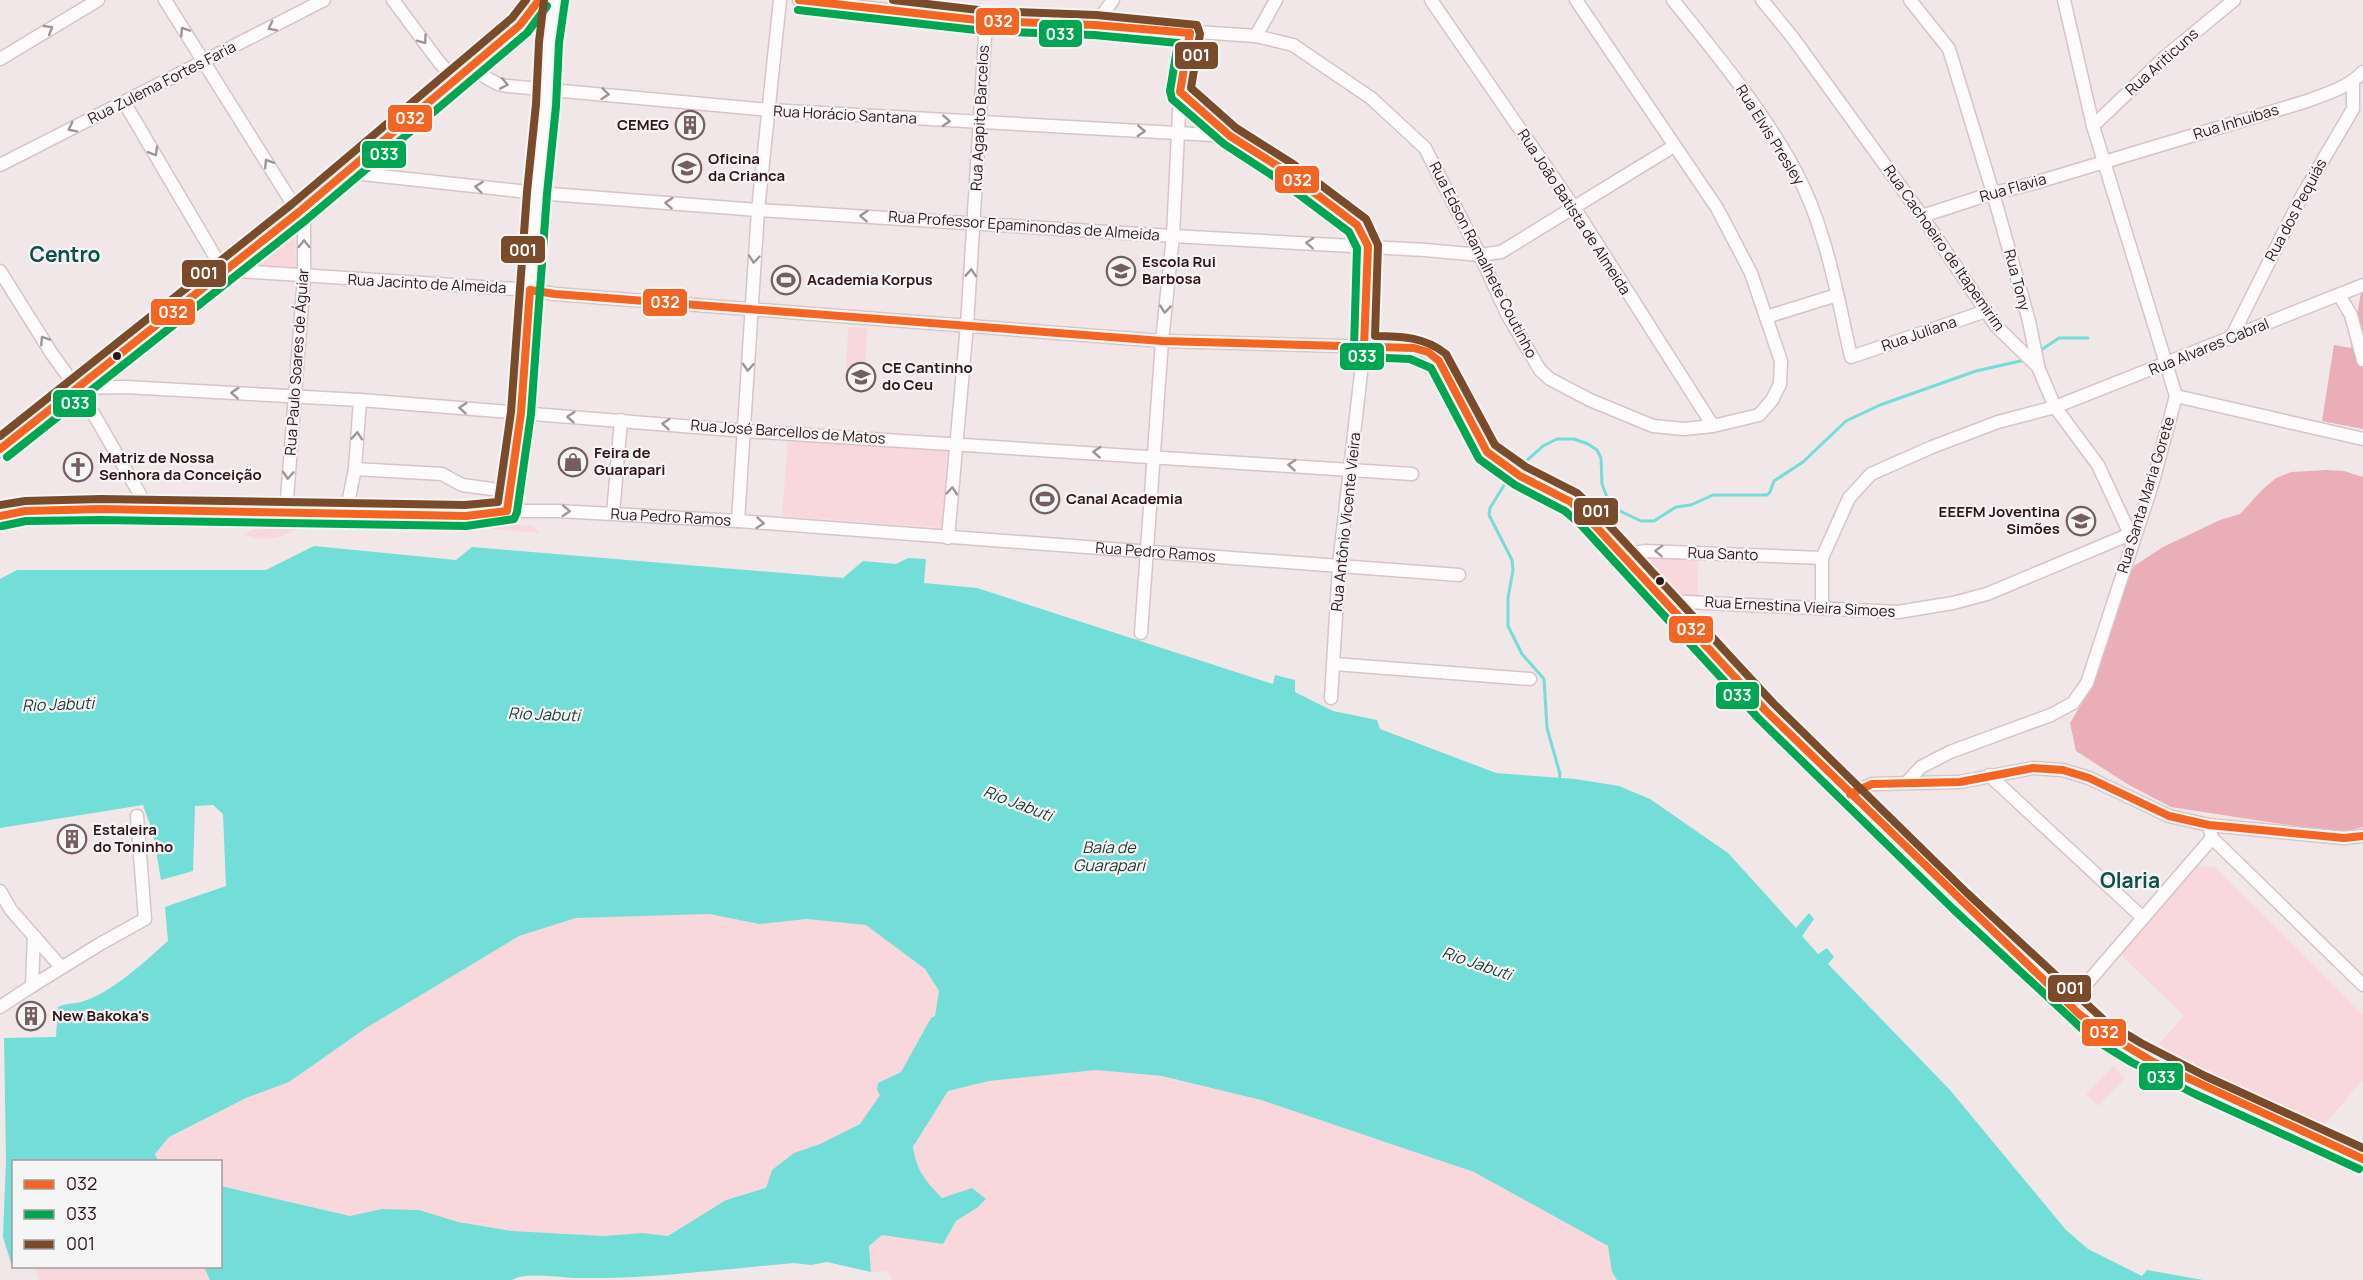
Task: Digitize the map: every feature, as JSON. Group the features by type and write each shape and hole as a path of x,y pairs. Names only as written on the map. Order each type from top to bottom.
{"main road":[{"path":"0,449 299,212 454,78 520,25 539,0"},
{"path":"507,511 521,413 550,32 555,0"},
{"path":"520,25 538,25 550,32"},
{"name":"Rua Pedro Ramos","path":"4,511 149,510 466,516 507,511"}],"street":[{"path":"0,59 98,0"},
{"path":"165,0 299,212"},
{"name":"Rua Zulema Fortes Faria","path":"0,165 324,0"},
{"path":"393,0 439,62 454,78"},
{"path":"738,521 745,431 750,308 780,0"},
{"name":"Rua Edson Ramalhete Coutinho","path":"799,0 986,21 1095,25 1256,36 1293,45 1371,98 1425,148 1508,314 1540,370 1550,379 1590,400 1653,426 1684,429 1713,426 1759,415 1772,400 1780,384 1781,361 1751,273 1717,208 1576,0"},
{"path":"1095,25 1113,0"},
{"path":"1256,36 1276,0"},
{"name":"Rua João Batista de Almeida","path":"1431,0 1575,209 1713,426"},
{"name":"Rua Elvis Presley","path":"1673,0 1730,72 1796,171 1813,213 1837,295 1851,357"},
{"name":"Rua Cachoeiro de Itapemirim","path":"1762,0 1793,38 1922,216 1996,326 2038,367 2055,407 2098,465 2133,533"},
{"name":"Rua Tony","path":"1910,0 1923,5 1949,49 2029,321 2038,367"},
{"name":"Rua Santa Maria Gorete","path":"1907,782 1921,767 1950,752 2051,715 2073,703 2087,683 2133,533 2152,485 2176,396 2093,126 2064,0"},
{"name":"Rua Ariticuns","path":"2093,126 2165,57 2234,0"},
{"name":"Rua Agapito Barcelos","path":"948,538 967,325 986,21"},
{"path":"1141,633 1162,341 1173,236 1180,92 1190,33"},
{"name":"Rua Horácio Santana","path":"482,56 482,72 491,81 507,86 770,110 1230,136"},
{"name":"Rua Inhuibas","path":"2104,162 2304,102 2353,83 2363,72"},
{"name":"Rua dos Pequiás","path":"2231,338 2303,194 2353,109 2353,83"},
{"name":"Rua Horácio Santana","path":"1180,92 1230,136 1287,172 1339,210 1357,225 1368,246"},
{"path":"124,102 223,270"},
{"name":"Rua Professor Epaminondas de Almeida","path":"344,172 537,193 758,210 1368,246 1480,255 1501,252 1575,209 1674,146"},
{"name":"Rua Flavia","path":"1922,216 1993,193 2104,162"},
{"name":"Rua Paulo Soares de Águiar","path":"286,512 293,396 304,277 304,222 299,212"},
{"name":"Rua Antônio Vicente Vieira","path":"1331,698 1339,565 1364,347 1368,246"},
{"name":"Rua Jacinto de Almeida","path":"223,270 530,290 1162,341 1414,348 1428,352 1439,361 1487,452 1520,476 1570,502 1624,555 1766,711 2068,1004 2118,1043 2291,1128 2363,1159"},
{"path":"0,271 77,388 149,510"},
{"name":"Rua Alvares Cabral","path":"1822,558 1849,498 1871,474 1932,447 1998,422 2055,407 2166,365 2363,285"},
{"path":"1766,317 1837,295"},
{"path":"2339,295 2351,315 2363,360"},
{"name":"Rua Juliana","path":"1851,357 1986,311"},
{"name":"Rua José Barcellos de Matos","path":"77,388 125,387 360,400 745,431 1155,456"},
{"path":"2176,396 2363,439"},
{"path":"346,513 355,469 360,400"},
{"path":"613,514 621,420"},
{"path":"1155,456 1412,474"},
{"path":"355,469 442,474 462,485 500,490"},
{"name":"Rua Pedro Ramos","path":"507,511 558,511 738,521 1459,575"},
{"name":"Rua Ernestina Vieira Simoes","path":"1666,601 1898,612 1953,603 1988,594 2133,533"},
{"name":"Rua Santo","path":"1624,555 1645,551 1822,558"},
{"path":"1822,558 1822,608"},
{"path":"1334,664 1530,679"},
{"path":"1850,794 1872,784 1960,782 2033,768 2063,770 2089,778 2169,816 2209,825 2344,838 2363,836"},
{"path":"1989,776 2143,918"},
{"path":"0,1008 61,968 145,919 137,816"},
{"path":"2209,825 2212,838 2363,985"},
{"path":"2068,1004 2212,838"},
{"path":"0,891 11,910 61,968"},
{"path":"32,986 34,936"}],"shaded area":[{"path":"294,231 297,272 248,268"},
{"path":"2363,282 2363,429 2322,421 2334,345 2351,348"},
{"path":"848,327 867,328 865,371 846,370"},
{"path":"788,439 948,451 942,528 782,516"},
{"path":"2344,471 2363,477 2363,827 2341,833 2171,807 2129,785 2076,751 2070,723 2094,683 2114,605 2134,566 2163,547 2220,520 2240,514 2276,478 2291,472"},
{"path":"276,518 314,521 272,538 263,539 245,534"},
{"path":"478,522 533,526 539,533 460,526"},
{"path":"1642,557 1697,559 1698,596 1666,595 1637,561"},
{"path":"2189,865 2215,867 2363,1014 2363,1080 2316,1134 2151,1053 2184,1016 2120,954"},
{"path":"709,914 759,924 807,919 866,925 925,969 939,991 935,1016 931,1018 901,1072 878,1083 880,1095 860,1124 820,1144 794,1153 772,1170 766,1188 726,1200 668,1236 642,1233 604,1236 512,1231 458,1222 419,1210 382,1209 350,1216 222,1186 222,1160 158,1160 155,1154 169,1137 246,1098 289,1082 366,1028 519,936 576,918"},
{"path":"2113,1066 2125,1078 2098,1106 2086,1094"},
{"path":"1096,1070 1162,1076 1261,1100 1475,1172 1608,1246 1612,1272 1617,1280 893,1280 887,1271 871,1272 869,1246 882,1234 943,1244 956,1221 978,1207 985,1199 972,1188 942,1198 919,1170 913,1148 948,1091 989,1081"},
{"path":"35,1268 204,1268 210,1280 39,1280"}],"water":[{"name":"Baía de Guarapari","path":"314,546 456,560 472,547 843,578 863,561 896,564 908,558 926,559 924,583 977,588 1273,684 1275,675 1295,680 1295,692 1333,711 1377,720 1380,729 1496,773 1575,779 1619,786 1650,799 1728,853 1796,928 1809,913 1814,919 1802,936 1818,954 1827,948 1834,957 1828,964 1950,1090 2066,1230 2088,1249 2142,1276 2147,1270 2203,1280 1617,1280 1612,1272 1608,1246 1474,1172 1261,1100 1162,1076 1096,1070 989,1081 948,1091 913,1147 919,1169 926,1181 942,1198 972,1188 986,1199 956,1221 943,1244 882,1235 869,1246 871,1272 827,1262 811,1265 794,1263 606,1278 534,1275 512,1280 210,1280 204,1268 222,1268 222,1186 350,1216 382,1209 419,1210 458,1222 512,1231 604,1236 642,1233 668,1236 726,1200 766,1188 772,1170 794,1153 820,1144 860,1124 880,1095 877,1090 878,1083 901,1072 931,1018 935,1016 939,991 925,969 866,925 807,919 759,924 709,914 576,918 519,936 366,1028 289,1082 246,1098 169,1137 155,1154 158,1160 12,1160 11,1263 3,1237 6,1160 4,1038 56,1037 58,1007 81,1002 104,992 127,976 168,941 165,907 226,886 223,814 213,805 195,806 193,871 161,880 153,833 143,805 0,828 0,579 17,570 266,570"}],"waterway":[{"path":"2038,352 2059,338 2088,338"},
{"path":"1516,470 1543,446 1557,439 1574,439 1588,444 1597,450 1601,458 1602,484 1607,497 1620,511 1641,521 1654,521 1676,507 1691,505 1713,495 1767,495 1774,481 1803,462 1846,421 1880,405 1976,371 2025,360"},
{"path":"1511,474 1490,508 1489,515 1512,560 1508,626 1522,654 1544,679 1547,728 1560,774 1559,780"}],"transit line":[{"name":"001","path":"0,436 292,204 512,18 526,0"},
{"name":"032","path":"0,449 299,212 520,25 539,0"},
{"name":"001","path":"0,505 25,501 101,499 465,505 498,502 511,412 544,0"},
{"name":"032","path":"799,0 986,21 1095,25 1190,33 1180,92 1230,136 1287,172 1357,225 1368,246 1364,347"},
{"name":"001","path":"893,0 987,11 1096,15 1197,25 1200,34 1191,88 1236,128 1293,164 1366,219 1378,245 1375,336 1403,337 1421,341 1446,354 1495,445 1526,467 1577,493 1774,704 1967,893 2106,1022 2205,1076 2363,1148"},
{"name":"033","path":"2,526 26,521 101,520 466,526 514,519 517,512 531,414 559,43 565,1"},
{"name":"033","path":"7,457 306,220 527,33 547,6"},
{"name":"033","path":"798,10 985,31 1094,35 1178,43 1170,91 1172,99 1224,144 1281,181 1349,232 1357,248 1354,347 1357,355 1410,359 1431,368 1479,459 1515,485 1565,511 1581,525 1759,719 1953,909 2092,1038 2131,1062 2195,1094 2359,1169"},
{"name":"032","path":"0,516 25,511 101,509 466,516 507,511 521,413 530,290 555,294 1162,341 1414,348 1428,352 1439,361 1487,452 1520,476 1571,502 1588,518 1766,711 2079,1014 2108,1035 2153,1062 2363,1159"},
{"name":"032","path":"1850,794 1872,784 1960,782 2033,768 2063,770 2089,778 2169,816 2209,825 2344,838 2363,836"}],"place":[{"name":"CEMEG","path":"690,125"},
{"name":"Oficina da Crianca","path":"687,168"},
{"name":"Escola Rui Barbosa","path":"1121,271"},
{"name":"Academia Korpus","path":"786,280"},
{"name":"CE Cantinho do Ceu","path":"861,377"},
{"name":"Feira de Guarapari","path":"573,462"},
{"name":"Matriz de Nossa Senhora da Conceição","path":"78,467"},
{"name":"Canal Academia","path":"1045,499"},
{"name":"EEEFM Joventina Simões","path":"2081,521"},
{"name":"Estaleira do Toninho","path":"72,839"},
{"name":"New Bakoka's","path":"31,1016"}],"district":[{"name":"Centro","path":"65,255"},
{"name":"Olaria","path":"2130,881"}],"water label":[{"name":"Rio Jabuti","path":"58,704"},
{"name":"Rio Jabuti","path":"544,714"},
{"name":"Rio Jabuti","path":"1018,803"},
{"name":"Rio Jabuti","path":"1477,963"}]}
